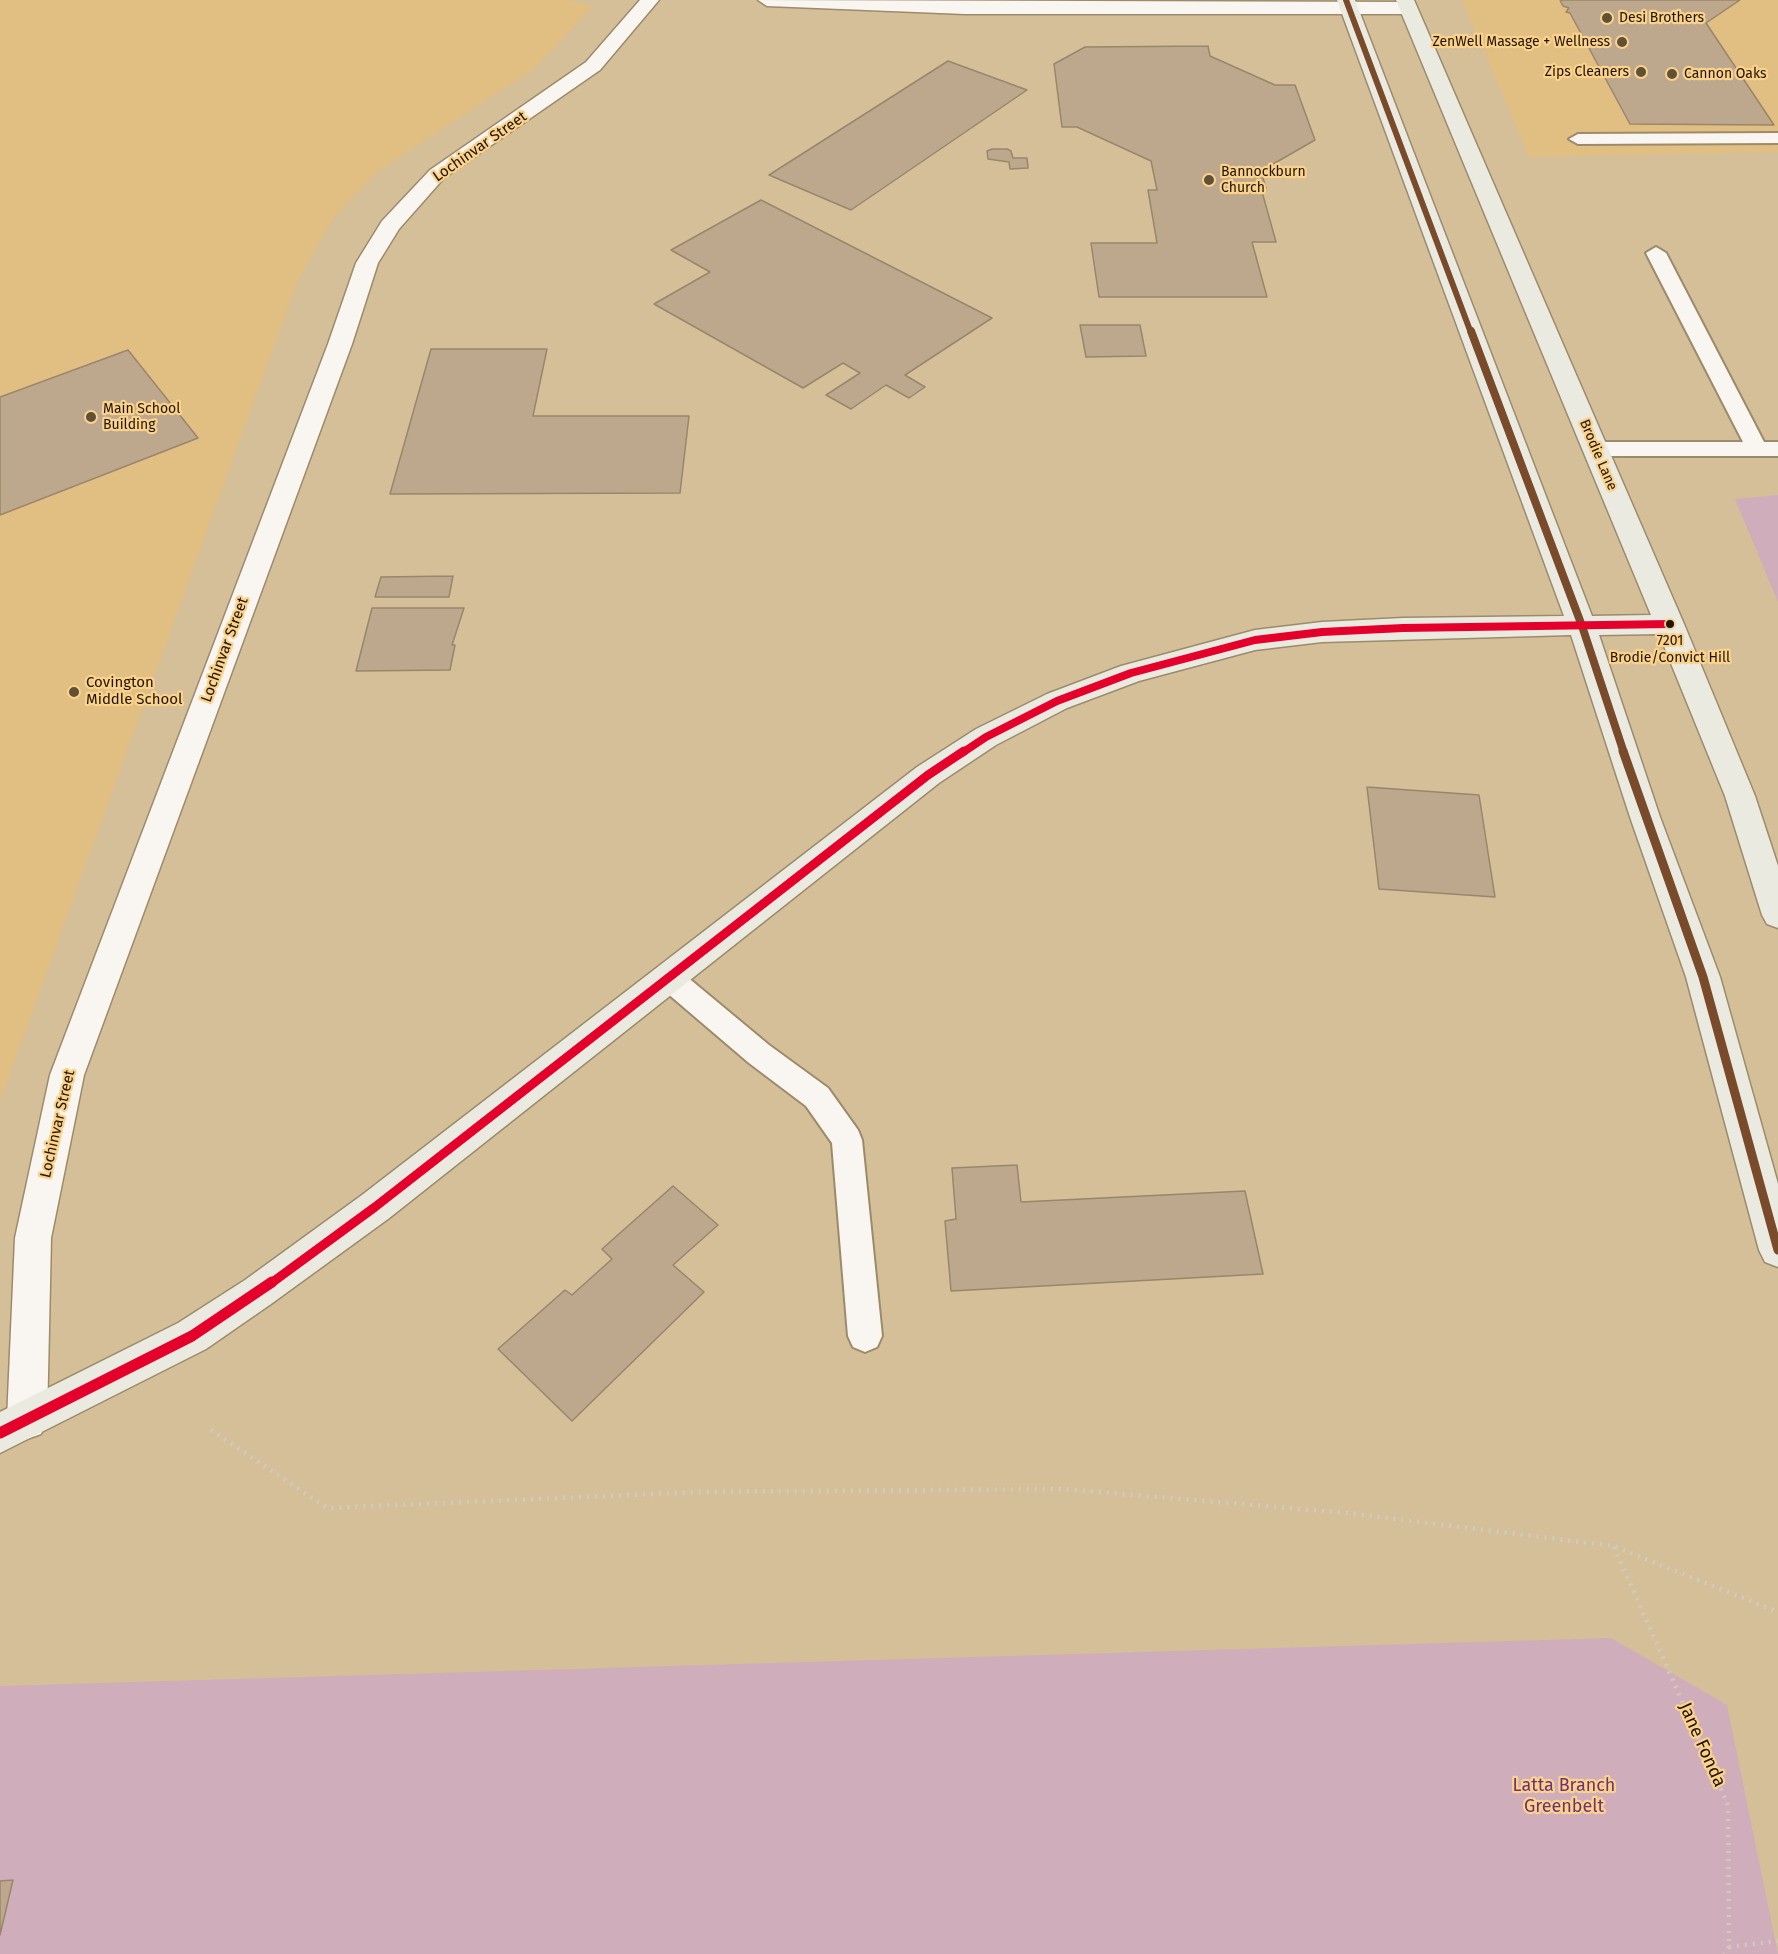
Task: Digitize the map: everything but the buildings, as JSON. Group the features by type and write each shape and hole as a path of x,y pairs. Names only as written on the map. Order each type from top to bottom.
{"main road":[{"path":"1347,4 1582,626 1645,817 1703,976 1778,1250"},
{"name":"Brodie Lane","path":"1406,4 1670,624 1740,796 1778,915"},
{"path":"13,1426 192,1336 258,1292 375,1208 928,775 986,737 1057,701 1131,673 1255,640 1322,632 1403,628 1670,624"}],"street":[{"name":"Lochinvar Street","path":"13,1426 33,1238 67,1075 340,344 367,263 390,226 437,174 592,66 650,0"},
{"path":"767,0 957,8 1406,4"}],"lane":[{"path":"1578,139 1778,138"},
{"path":"1594,449 1768,449 1656,253"},
{"path":"670,979 759,1054 817,1097 848,1140 865,1336"}],"path":[{"path":"211,1430 327,1508 700,1492 1063,1489 1348,1513 1613,1546 1778,1612"},
{"name":"Jane Fonda","path":"1613,1546 1728,1805 1729,1947"},
{"path":"1724,1954 1729,1947 1778,1941"}],"shaded area":[{"name":"Covington Middle School","path":"0,0 567,0 593,6 534,69 378,171 331,221 297,283 0,1101"},
{"name":"Cannon Oaks","path":"1462,0 1778,0 1778,152 1529,157"}],"green space":[{"path":"1778,495 1778,602 1735,499"},
{"name":"Latta Branch Greenbelt","path":"1611,1638 1727,1705 1778,1954 0,1954 0,1686"}],"transit line":[{"path":"1346,0 1582,626 1645,817 1703,977 1778,1250"},
{"path":"0,1433 192,1336 258,1292 375,1207 928,775 986,737 1057,701 1131,673 1255,640 1322,632 1403,628 1670,624"}],"place":[{"name":"Desi Brothers","path":"1607,18"},
{"name":"ZenWell Massage + Wellness","path":"1622,42"},
{"name":"Zips Cleaners","path":"1641,72"},
{"name":"Cannon Oaks","path":"1672,74"},
{"name":"Bannockburn Church","path":"1209,180"},
{"name":"Main School Building","path":"91,417"},
{"name":"7201 Brodie/Convict Hill","path":"1670,624"},
{"name":"Covington Middle School","path":"74,692"}]}
